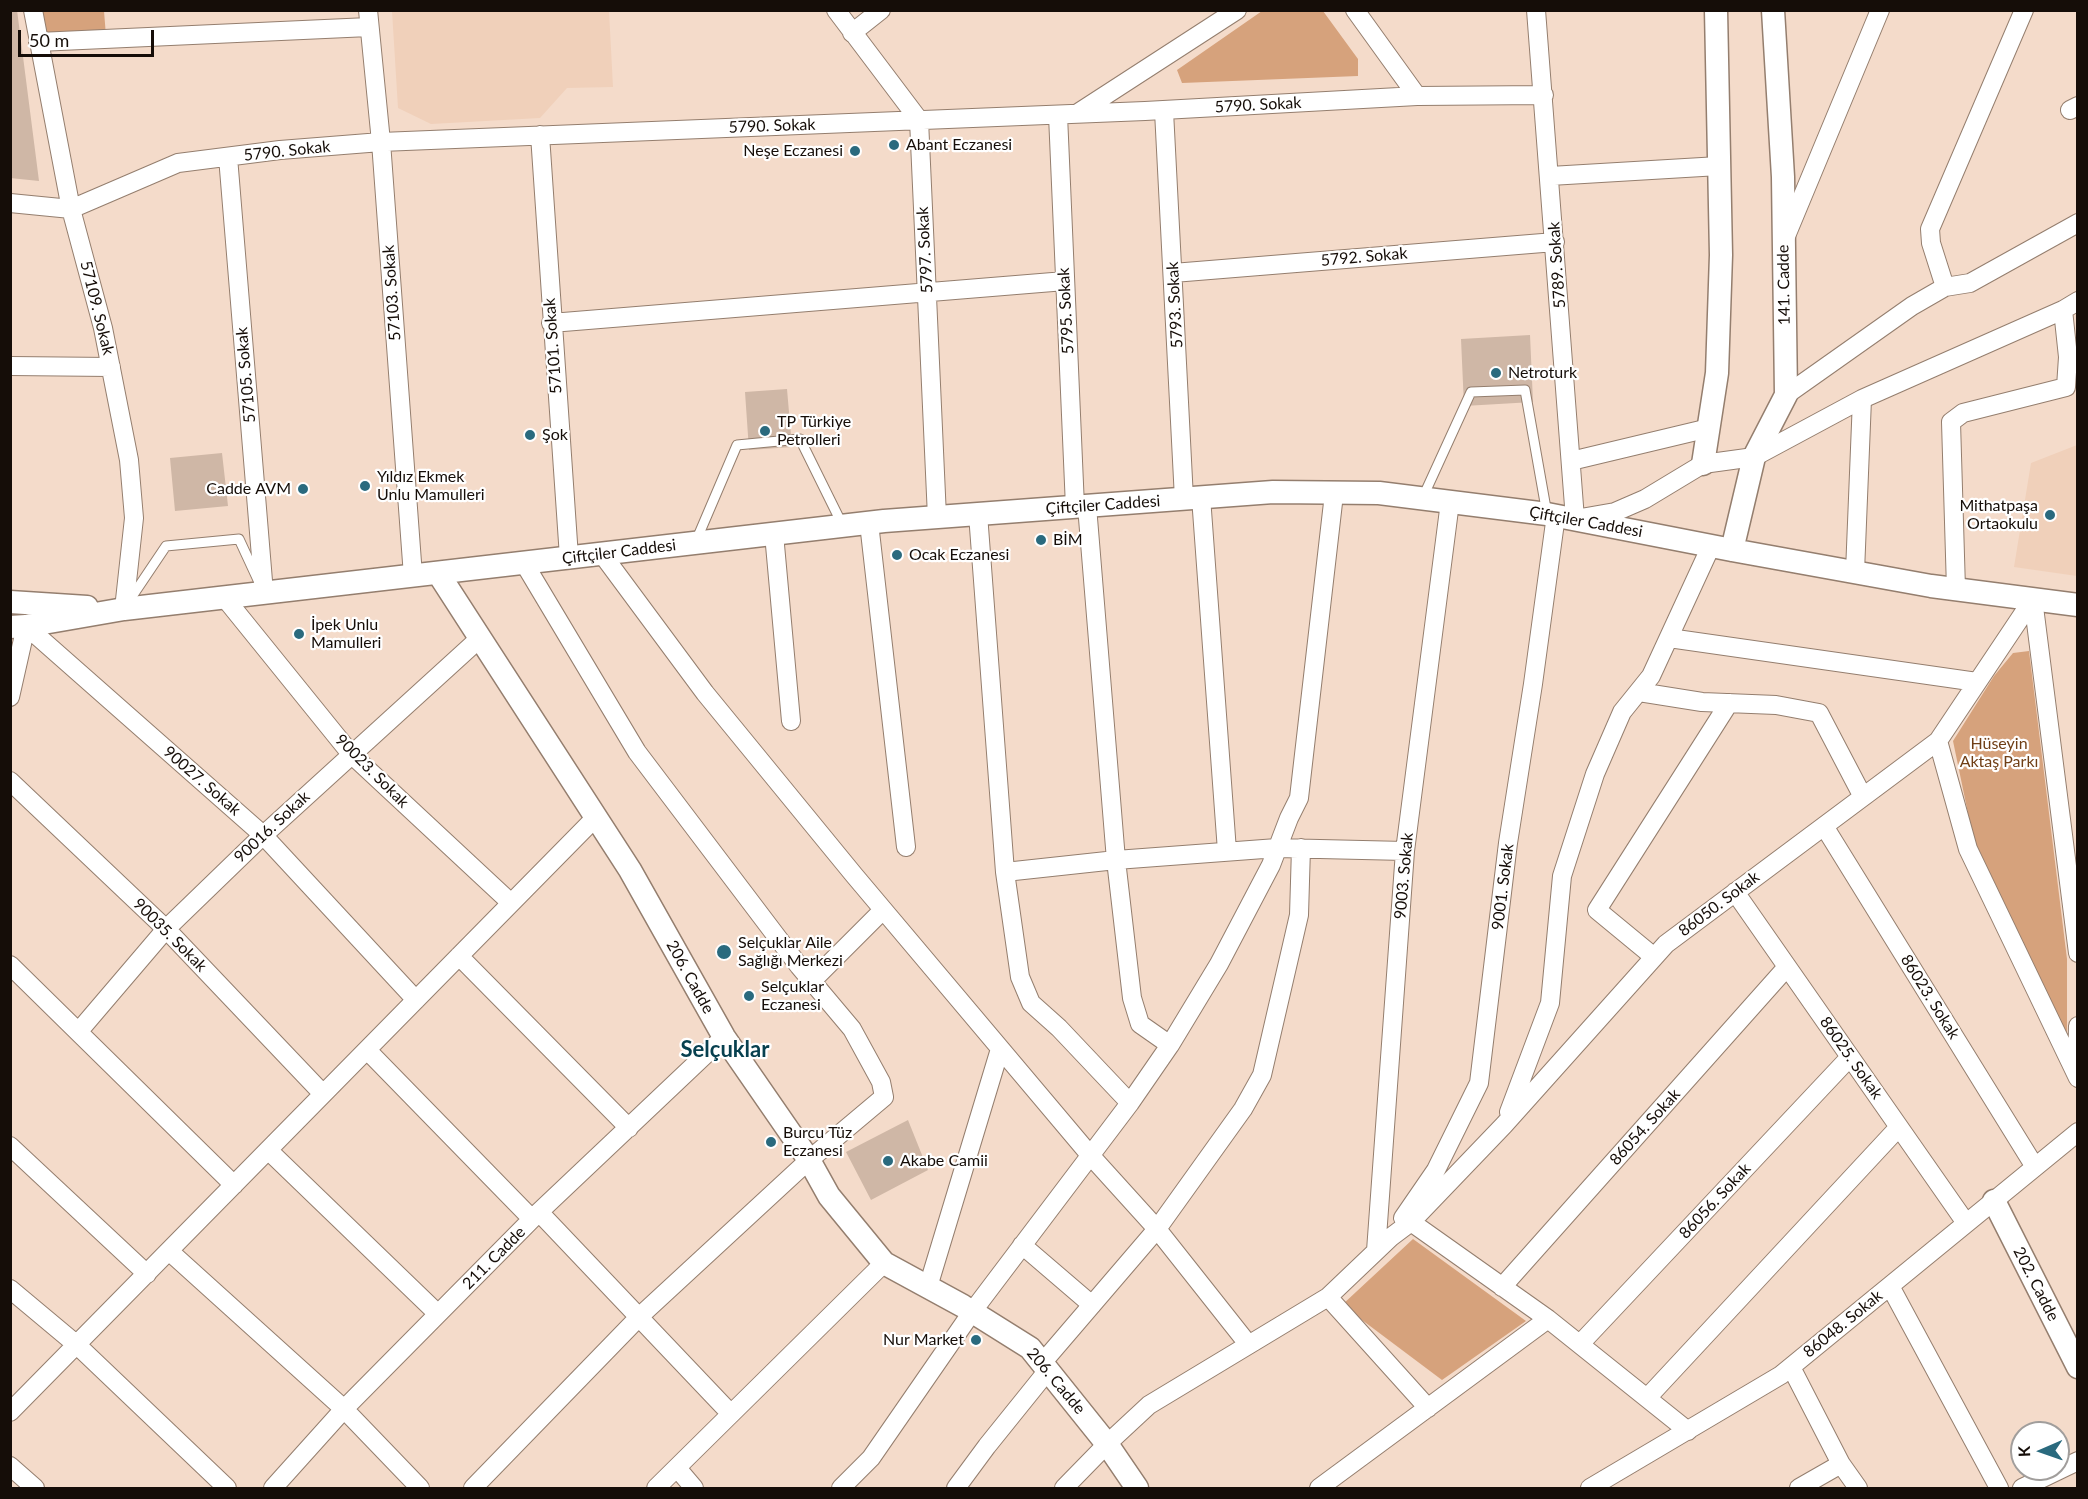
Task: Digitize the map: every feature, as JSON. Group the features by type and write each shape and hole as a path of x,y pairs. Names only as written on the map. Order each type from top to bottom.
{"street":[{"name":"57109. Sokak","path":"33,10 71,209 103,328 129,460 134,518 124,609"},
{"path":"836,10 919,120"},
{"path":"852,33 881,10"},
{"path":"1076,114 1237,10"},
{"path":"1355,10 1417,96"},
{"name":"5789. Sokak","path":"1536,10 1571,461 1559,516"},
{"path":"1703,464 1717,373 1721,255 1716,10"},
{"name":"141. Cadde","path":"1721,548 1754,457 1786,395 1783,177 1773,10"},
{"path":"1783,243 1880,10"},
{"path":"1945,288 1931,243 1930,229 1947,194 2024,10"},
{"path":"38,42 369,19"},
{"name":"57103. Sokak","path":"369,19 381,142 413,576"},
{"name":"5790. Sokak","path":"10,203 71,209 178,163 381,142 1164,111 1417,96 1544,95"},
{"name":"5793. Sokak","path":"1164,111 1173,273 1192,498 1227,851"},
{"name":"5795. Sokak","path":"1058,115 1065,282 1081,506 1132,998 1140,1024 1170,1045"},
{"name":"5797. Sokak","path":"919,120 938,517"},
{"name":"57101. Sokak","path":"540,135 551,323 569,558"},
{"name":"57105. Sokak","path":"228,157 264,593"},
{"path":"1550,176 1719,166"},
{"path":"1786,395 1912,306 1945,288 1970,283 2078,223"},
{"name":"5792. Sokak","path":"1173,273 1555,242"},
{"path":"551,323 1065,282"},
{"path":"1559,516 1615,512 1644,499 1703,464 1754,457 1862,399 2071,305 2066,387 1963,413 1951,422 1956,589"},
{"path":"10,366 111,367"},
{"path":"1855,572 1862,399"},
{"path":"1571,461 1709,428"},
{"name":"Çiftçiler Caddesi","path":"18,627 124,609 869,523 1273,492 1379,493 1559,516 1855,572 1956,589 2078,605"},
{"path":"841,1488 871,1458 972,1312 1130,1103 1170,1045 1219,964 1271,865 1288,818 1299,798 1334,494"},
{"name":"9003. Sokak","path":"1376,1251 1405,850 1450,502"},
{"path":"978,514 1005,872 1020,977 1031,1004 1059,1028 1130,1103"},
{"name":"9001. Sokak","path":"1391,1237 1436,1170 1479,1083 1508,843 1559,516"},
{"path":"869,523 906,848"},
{"path":"774,534 790,721"},
{"path":"1504,1125 1550,1003 1562,876 1595,774 1622,712 1651,676 1669,638 1721,548"},
{"path":"602,554 705,693 1000,1049 1090,1155 1157,1229 1248,1344"},
{"path":"473,1488 640,1316 810,1160 884,1097 881,1082 852,1029 812,981 637,752 524,563"},
{"name":"206. Cadde","path":"438,573 630,870 724,1037 810,1160 829,1196 884,1263 972,1312 1030,1348 1107,1444 1137,1488"},
{"name":"90023. Sokak","path":"224,597 351,754 511,903"},
{"path":"2033,599 2070,840 2078,953"},
{"name":"86050. Sokak","path":"1391,1237 1411,1222 1504,1125 1665,944 1938,741 2033,599"},
{"name":"Çiftçiler Caddesi","path":"10,602 124,609"},
{"path":"10,697 18,627"},
{"name":"90027. Sokak","path":"18,627 263,835 416,1000"},
{"name":"90016. Sokak","path":"79,1031 166,929 263,835 480,638"},
{"path":"1669,638 1977,682"},
{"path":"1639,692 1702,702 1776,705 1819,713 1863,797"},
{"path":"1654,957 1597,909 1730,703"},
{"path":"1938,741 1968,849 2077,1077"},
{"name":"90035. Sokak","path":"10,781 166,929 323,1094"},
{"path":"10,1412 596,817"},
{"name":"86023. Sokak","path":"1824,826 2035,1167"},
{"path":"1005,872 1116,860 1277,848 1405,850"},
{"path":"957,1488 1092,1305 1157,1229 1243,1109 1262,1075 1299,915 1301,848"},
{"name":"86025. Sokak","path":"1736,892 1966,1223"},
{"path":"812,981 883,910"},
{"path":"459,956 629,1128"},
{"path":"10,965 234,1185"},
{"name":"86054. Sokak","path":"1502,1287 1787,967"},
{"path":"2077,1077 2078,1026"},
{"name":"211. Cadde","path":"273,1488 345,1409 535,1216 724,1037"},
{"path":"928,1287 1000,1049"},
{"path":"367,1050 640,1316 731,1414"},
{"name":"86056. Sokak","path":"1580,1344 1850,1057"},
{"path":"1647,1398 1899,1127"},
{"name":"86048. Sokak","path":"1590,1488 1781,1375 2078,1132"},
{"path":"10,1146 147,1274"},
{"path":"268,1150 438,1314"},
{"name":"202. Cadde","path":"1994,1201 2078,1367"},
{"path":"1411,1222 1548,1319 1688,1431"},
{"path":"1064,1488 1149,1405 1328,1297 1391,1237"},
{"path":"1022,1245 1092,1305"},
{"path":"170,1251 345,1409 420,1488"},
{"path":"656,1488 884,1263"},
{"path":"1890,1286 1999,1488"},
{"path":"10,1289 77,1345 227,1488"},
{"path":"1328,1297 1428,1407"},
{"path":"1318,1488 1548,1319"},
{"path":"1791,1367 1841,1464 1857,1488"},
{"path":"2022,1488 2078,1461"},
{"path":"1798,1488 1841,1464"},
{"path":"10,1466 34,1488"},
{"path":"677,1468 694,1488"}],"lane":[{"path":"1422,499 1471,392 1525,390 1559,516"},
{"path":"696,543 737,445 800,439 843,526"},
{"path":"124,609 166,546 239,539 264,593"}],"shaded area":[{"path":"392,11 609,11 613,87 567,88 540,118 431,124 398,108"},
{"name":"Mithatpaşa Ortaokulu","path":"2077,445 2077,576 2014,567 2031,463"}],"green space":[{"path":"37,11 104,11 106,36 38,40"},
{"path":"1262,11 1323,11 1358,59 1358,76 1182,83 1177,70"},
{"name":"Hüseyin Aktaş Parkı","path":"2029,651 2067,959 2067,1034 1975,847 1953,741 1994,676 2013,653"},
{"path":"1413,1239 1526,1321 1442,1380 1342,1305"}],"building":[{"path":"10,10 17,10 39,181 10,178"},
{"path":"1530,335 1533,402 1464,406 1461,339"},
{"path":"787,389 792,447 749,450 745,392"},
{"path":"222,453 228,506 175,511 170,458"},
{"name":"Akabe Camii","path":"908,1120 928,1170 871,1200 846,1152"}],"place":[{"name":"Abant Eczanesi","path":"894,145"},
{"name":"Neşe Eczanesi","path":"855,151"},
{"name":"Netroturk","path":"1496,373"},
{"name":"TP Türkiye Petrolleri","path":"765,431"},
{"name":"Şok","path":"530,435"},
{"name":"Yıldız Ekmek Unlu Mamulleri","path":"365,486"},
{"name":"Cadde AVM","path":"303,489"},
{"name":"Mithatpaşa Ortaokulu","path":"2050,515"},
{"name":"BİM","path":"1041,540"},
{"name":"Ocak Eczanesi","path":"897,555"},
{"name":"İpek Unlu Mamulleri","path":"299,634"},
{"name":"Selçuklar Aile Sağlığı Merkezi","path":"724,952"},
{"name":"Selçuklar Eczanesi","path":"749,996"},
{"name":"Burcu Tüz Eczanesi","path":"771,1142"},
{"name":"Akabe Camii","path":"888,1161"},
{"name":"Nur Market","path":"976,1340"}],"district":[{"name":"Selçuklar","path":"725,1050"}]}
